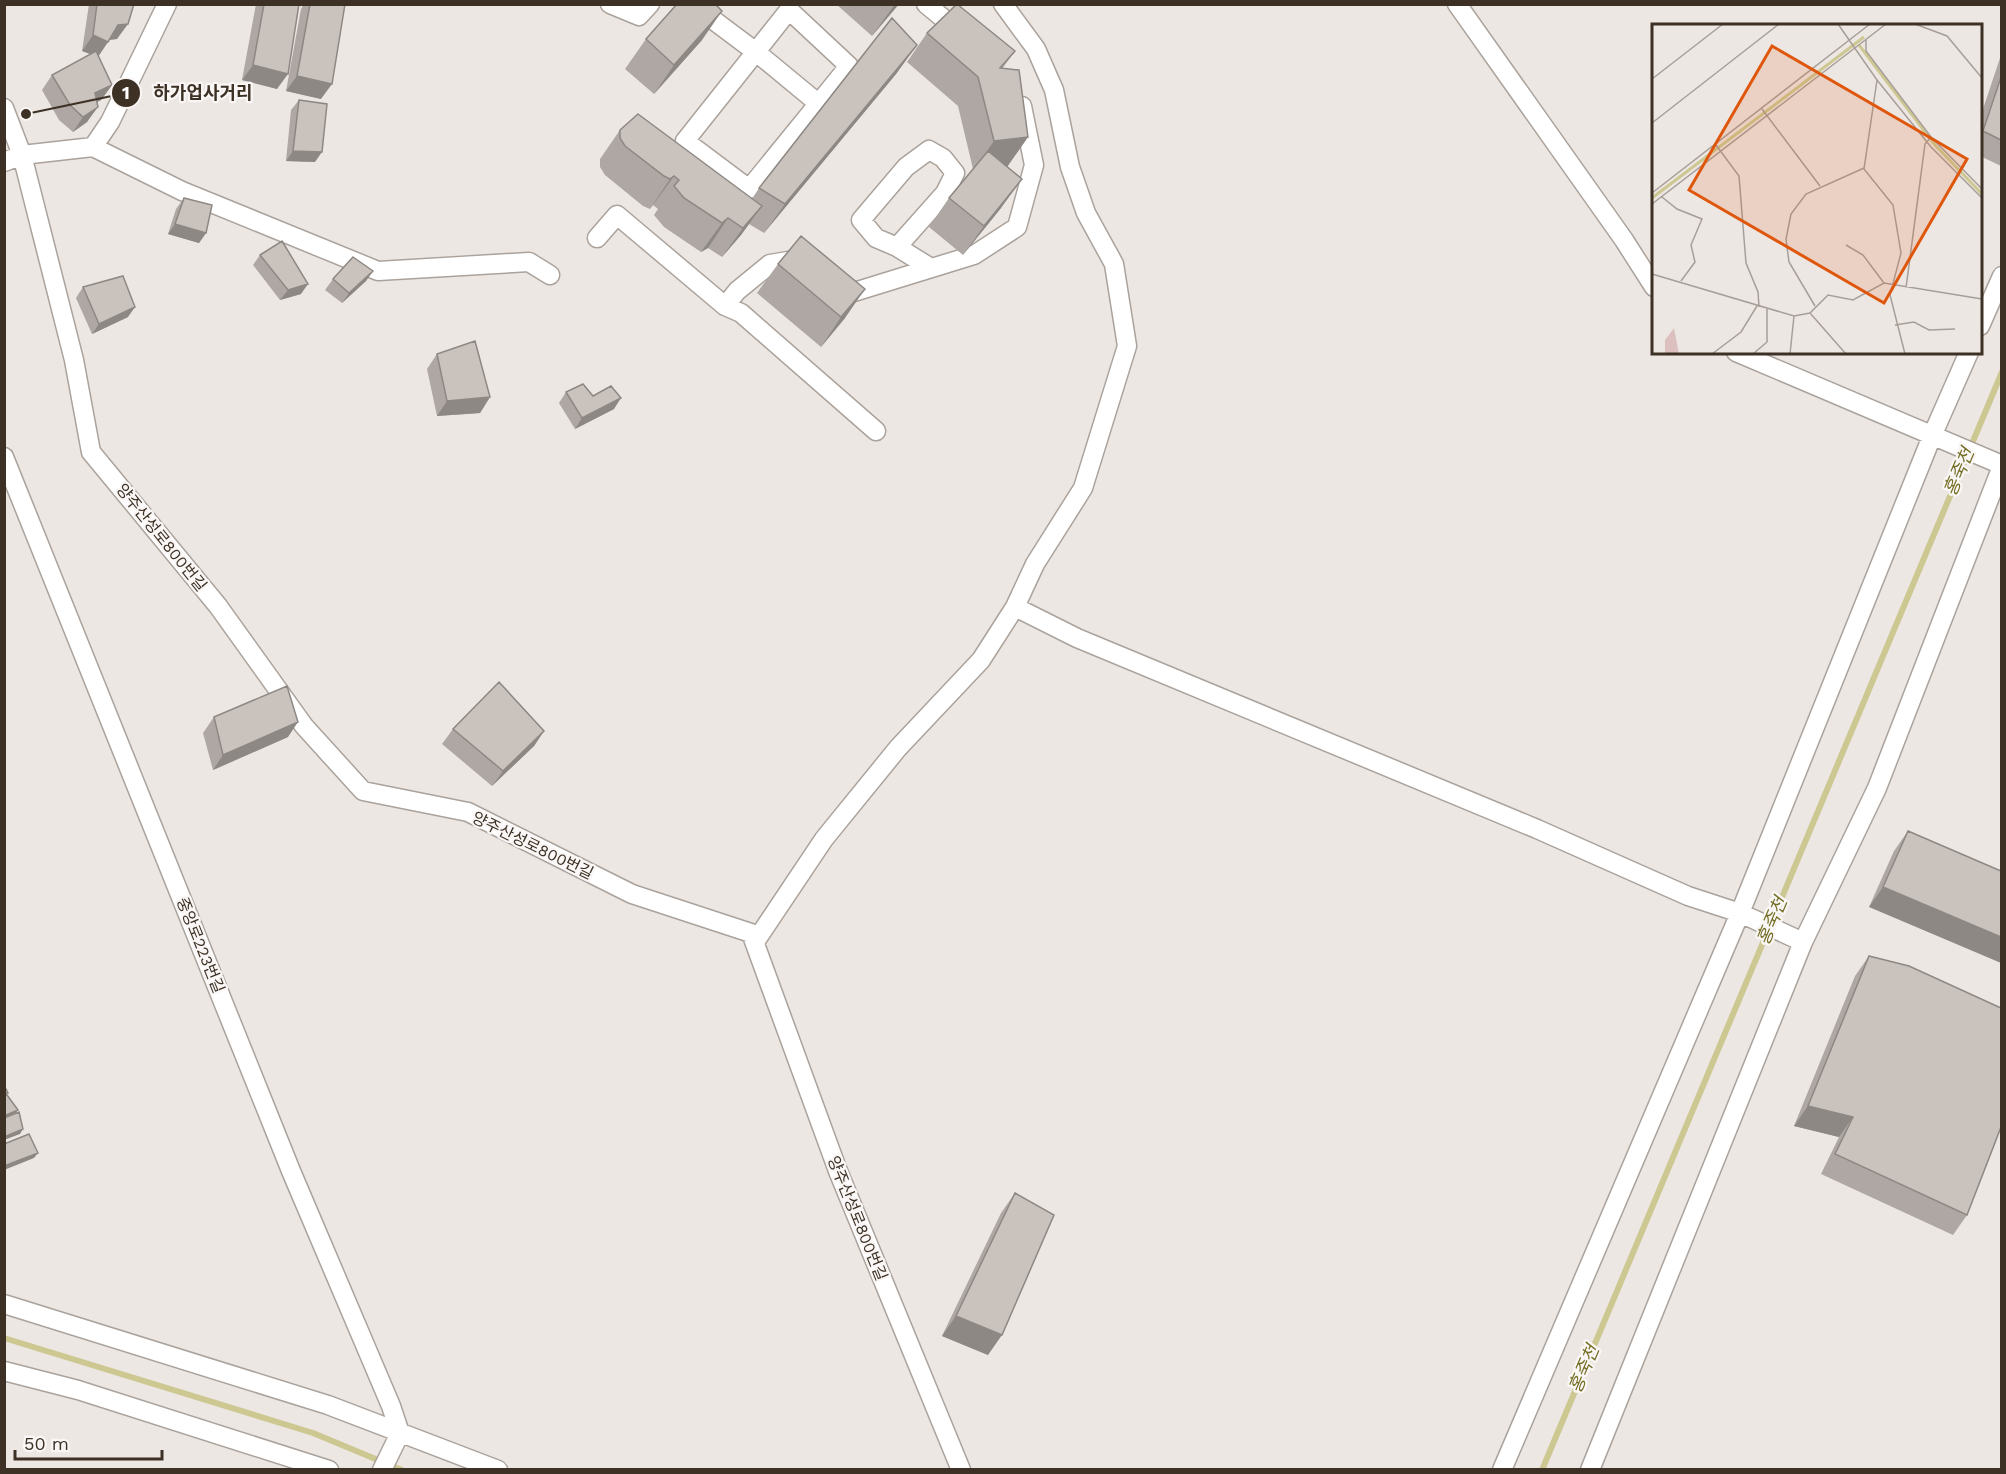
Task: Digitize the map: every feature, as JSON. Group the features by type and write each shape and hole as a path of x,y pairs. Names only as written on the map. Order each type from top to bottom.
{"street":[{"path":"93,147 110,122 167,4"},
{"path":"610,4 639,15 650,4"},
{"path":"692,4 756,52 819,104"},
{"path":"926,4 978,48"},
{"path":"755,942 824,840 898,748 981,660 1015,607 1035,564 1083,488 1127,346 1114,264 1086,213 1070,167 1054,90 1036,49 1003,4"},
{"path":"1457,4 1624,240 1652,285"},
{"path":"789,10 849,66 749,189 685,141 756,52 789,10"},
{"path":"725,306 737,291 770,264 806,258 820,277 854,292 974,255 1017,227 1034,165 1019,90"},
{"name":"양주산성로800번길","path":"4,108 22,155 74,360 91,452 218,606 304,726 363,791 468,813 632,894 751,933 838,1171 961,1470"},
{"path":"4,162 22,155 93,147 182,191 378,271 529,262 550,275"},
{"path":"897,247 945,193 955,172 943,158 929,150 906,167 861,220 876,238 897,247 931,268"},
{"path":"597,238 617,215 725,306 741,314 876,431"},
{"path":"1982,321 2001,276"},
{"path":"1590,1470 1803,942 1877,788 2001,466 1741,354"},
{"path":"1502,1470 1740,913 1932,436 1969,354"},
{"name":"중앙로223번길","path":"4,457 291,1171 400,1433"},
{"path":"1015,607 1077,638 1515,820 1688,896 1740,913 1803,942"},
{"path":"4,1305 328,1404 400,1433 431,1442 498,1470"},
{"path":"4,1371 78,1390 329,1470"},
{"path":"382,1470 400,1433"}],"building":[{"path":"97,4 134,4 128,24 118,25 108,42 93,35"},
{"path":"264,4 299,4 288,74 253,65"},
{"path":"310,4 345,4 332,84 297,76"},
{"path":"677,4 715,4 722,11 674,65 646,39"},
{"path":"957,4 1015,51 1000,68 1019,70 1028,137 994,141 978,77 927,33"},
{"path":"892,18 917,45 785,204 759,188"},
{"path":"96,51 112,85 95,93 98,107 83,117 70,105 52,75"},
{"path":"2001,77 2001,140 1983,131"},
{"path":"299,100 327,104 322,152 293,151"},
{"path":"638,114 762,206 743,228 728,218 722,223 684,198 674,186 679,180 674,176 670,179 664,176 625,146 620,138 620,130"},
{"path":"988,151 1022,179 984,226 949,198"},
{"path":"184,198 212,205 206,233 175,224"},
{"path":"801,236 865,289 841,317 778,264"},
{"path":"282,241 308,284 288,290 260,255"},
{"path":"353,257 373,271 349,293 333,279"},
{"path":"123,276 135,307 99,324 83,287"},
{"path":"475,341 490,397 447,401 437,354"},
{"path":"583,384 593,396 611,386 621,398 582,418 566,392"},
{"path":"499,682 544,731 503,771 453,729"},
{"path":"287,686 298,722 223,755 214,717"},
{"path":"1908,831 2001,871 2001,937 1883,887"},
{"path":"1869,956 1909,966 2001,1008 2001,1127 1967,1215 1835,1154 1853,1117 1808,1106"},
{"path":"7,1095 18,1110 4,1116 4,1096"},
{"path":"19,1112 23,1129 4,1137 4,1118"},
{"path":"29,1134 38,1153 4,1166 4,1144"},
{"path":"1015,1193 1054,1215 1002,1335 956,1316"}],"waterway":[{"name":"홍죽천","path":"1542,1470 2002,372"},
{"path":"4,1338 313,1433 402,1470"}],"place":[{"name":"하가업사거리","path":"26,114"}]}
